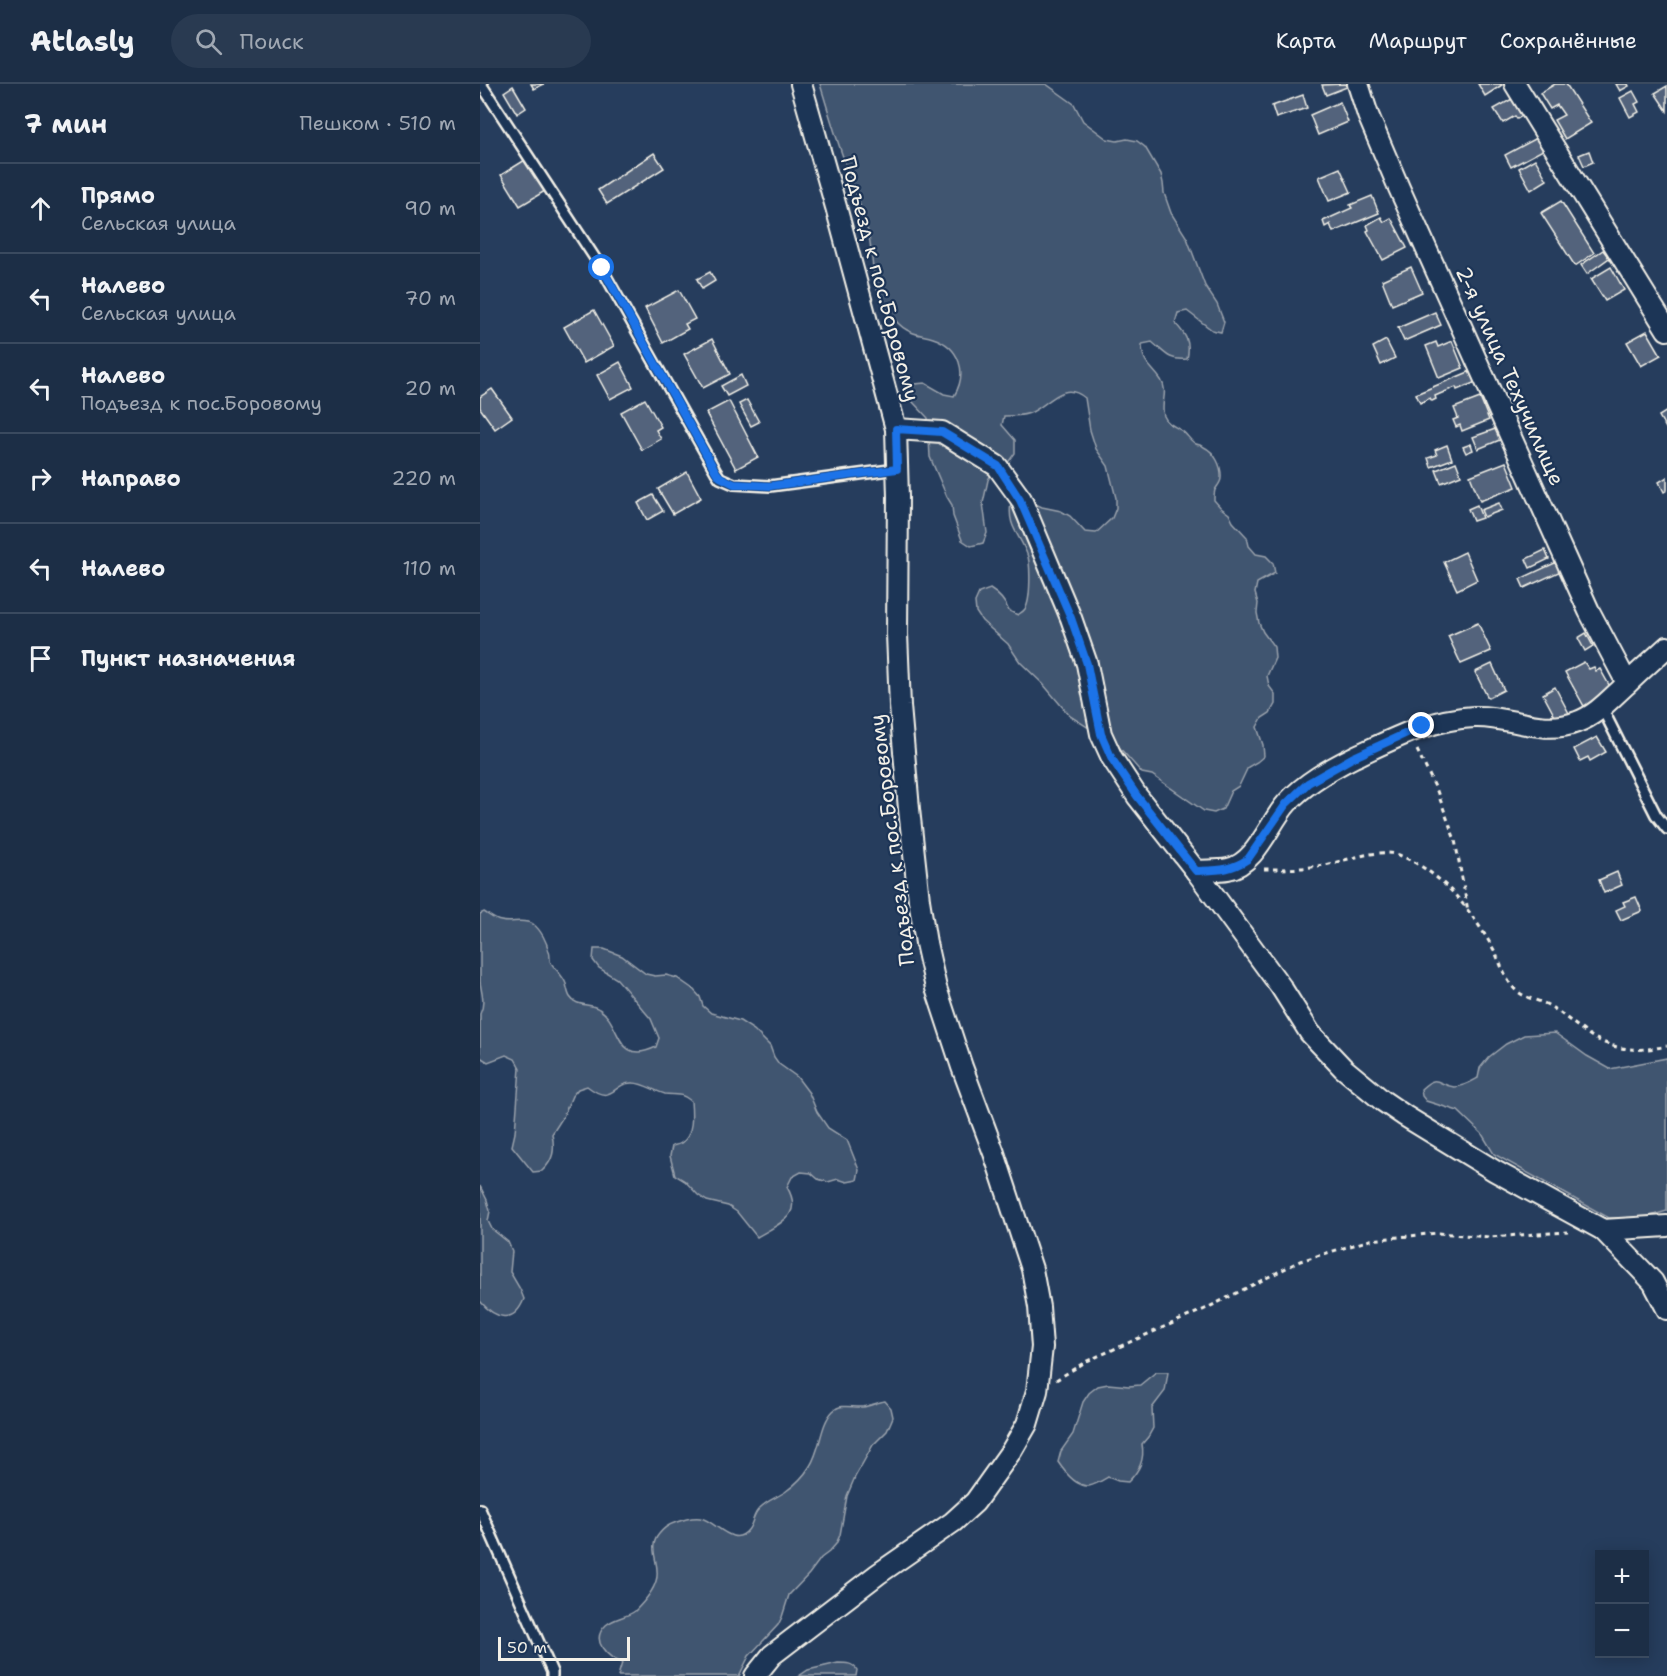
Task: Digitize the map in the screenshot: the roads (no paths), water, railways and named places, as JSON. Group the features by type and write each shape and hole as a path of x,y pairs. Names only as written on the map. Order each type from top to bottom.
{"street":[{"name":"Подъезд к пос.Боровому","path":"755,1676 772,1655 878,1574 953,1522 975,1502 1006,1459 1027,1424 1037,1391 1042,1347 1039,1306 1032,1269 936,988 919,900 900,706 897,634 896,429 801,84"},
{"name":"2-я улица Техучилище","path":"1358,84 1368,115 1404,199 1589,611 1627,683"},
{"path":"1515,84 1667,330"},
{"path":"896,429 942,432 998,466 1020,500 1071,618 1087,664 1101,734 1112,759 1137,796 1196,871 1281,987 1310,1034 1343,1068 1405,1116 1495,1171 1603,1230 1653,1282 1667,1309"},
{"path":"1196,871 1229,869 1248,859 1286,804 1308,783 1352,758 1422,726 1448,719 1493,717 1531,726 1574,724 1602,708 1667,647"},
{"path":"1603,1230 1667,1226"}],"lane":[{"path":"481,84 602,268 720,477 734,484 770,486 897,469"},
{"path":"1602,708 1656,815 1667,830"},
{"path":"480,1509 552,1676"}]}
